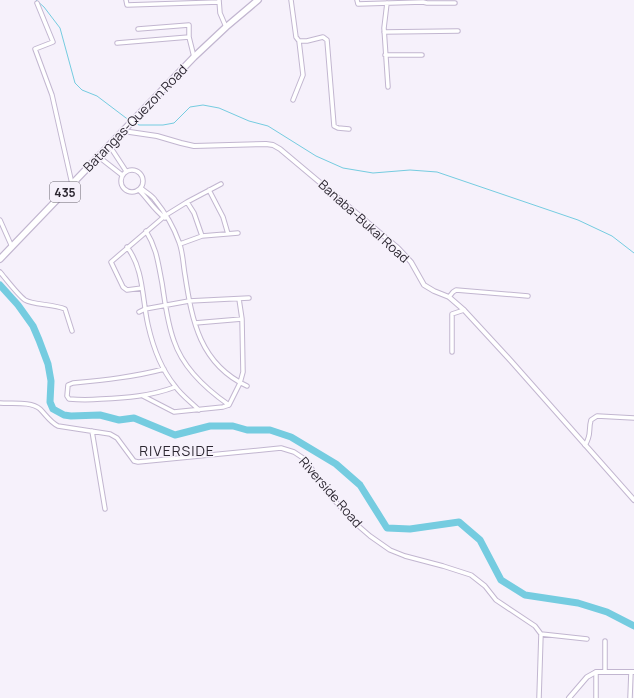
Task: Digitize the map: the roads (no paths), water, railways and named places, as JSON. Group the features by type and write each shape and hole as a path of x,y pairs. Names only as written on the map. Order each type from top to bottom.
{"main road":[{"name":"Batangas-Quezon Road","path":"0,258 194,57 258,0"}],"street":[{"path":"126,0 127,5 146,2 219,1 220,13 226,27"},
{"path":"291,0 296,37 299,40 303,75 294,100"},
{"path":"357,0 358,4 423,2 455,3"},
{"path":"37,2 53,42 35,48 52,95 72,184"},
{"path":"387,3 384,32 388,87"},
{"path":"138,29 190,26 189,37 194,57"},
{"path":"384,32 458,31"},
{"path":"117,44 189,37"},
{"path":"299,40 307,41 323,37 327,40 334,126 349,129"},
{"path":"385,55 422,55"},
{"name":"Banaba-Bukal Road","path":"123,130 157,136 181,144 194,146 266,144 273,145 280,149 398,248 411,262 424,285 449,297 464,310 634,500"},
{"path":"110,145 126,172"},
{"path":"99,157 122,175"},
{"path":"132,170 141,174 144,183 140,189 130,192 124,189 121,182 122,175 126,172 132,170"},
{"path":"142,288 127,290 123,287 111,262 164,216 221,184"},
{"path":"140,189 156,206 176,233 180,244 189,302 199,338 205,349 226,373 247,386"},
{"path":"140,189 154,199 156,206"},
{"path":"209,190 223,217 228,234"},
{"path":"187,202 194,213 202,236"},
{"path":"0,220 12,247"},
{"path":"146,231 156,250 174,342 181,356 202,384 229,405"},
{"path":"180,244 202,236 238,233"},
{"path":"127,247 136,262 153,346 175,387 199,410"},
{"path":"0,272 25,300 34,303 57,305 64,309 72,331"},
{"path":"449,297 456,290 528,296"},
{"path":"139,312 146,309 189,302 248,298"},
{"path":"143,396 174,412 223,407 229,405 240,383 243,372 240,299"},
{"path":"452,352 452,314 464,310"},
{"path":"194,323 242,319"},
{"path":"164,369 135,376 73,383 68,385 67,396 77,400 124,398 143,396 175,387"},
{"name":"Riverside Road","path":"0,403 32,405 40,409 52,424 110,434 114,436 134,461 138,462 281,448 294,452 306,460 326,491 370,536 390,550 405,556 444,566 470,575 485,586 496,600 535,626 541,634"},
{"path":"585,445 589,439 591,420 597,416 634,418"},
{"path":"92,431 105,509"},
{"path":"540,698 541,634 586,639"},
{"path":"605,641 605,672"},
{"path":"596,672 596,698"},
{"path":"569,698 587,677 596,672 632,672 630,698"}],"waterway":[{"path":"36,0 44,7 60,28 75,83 82,90 97,96 130,121"},
{"path":"135,123 139,125 163,125 174,123 190,107 203,105 219,108 249,121 268,126 316,156 343,168 373,173 410,170 437,172 578,220 612,236 634,253"},
{"path":"0,285 18,305 33,326 48,364 51,381 50,402 53,409 64,415 100,415 119,420 134,418 175,435 210,426 233,426 247,430 270,430 291,437 336,464 360,485 387,528 410,529 459,522 480,540 501,580 525,595 578,603 607,612 634,626"}],"district":[{"name":"RIVERSIDE","path":"177,450"}]}
